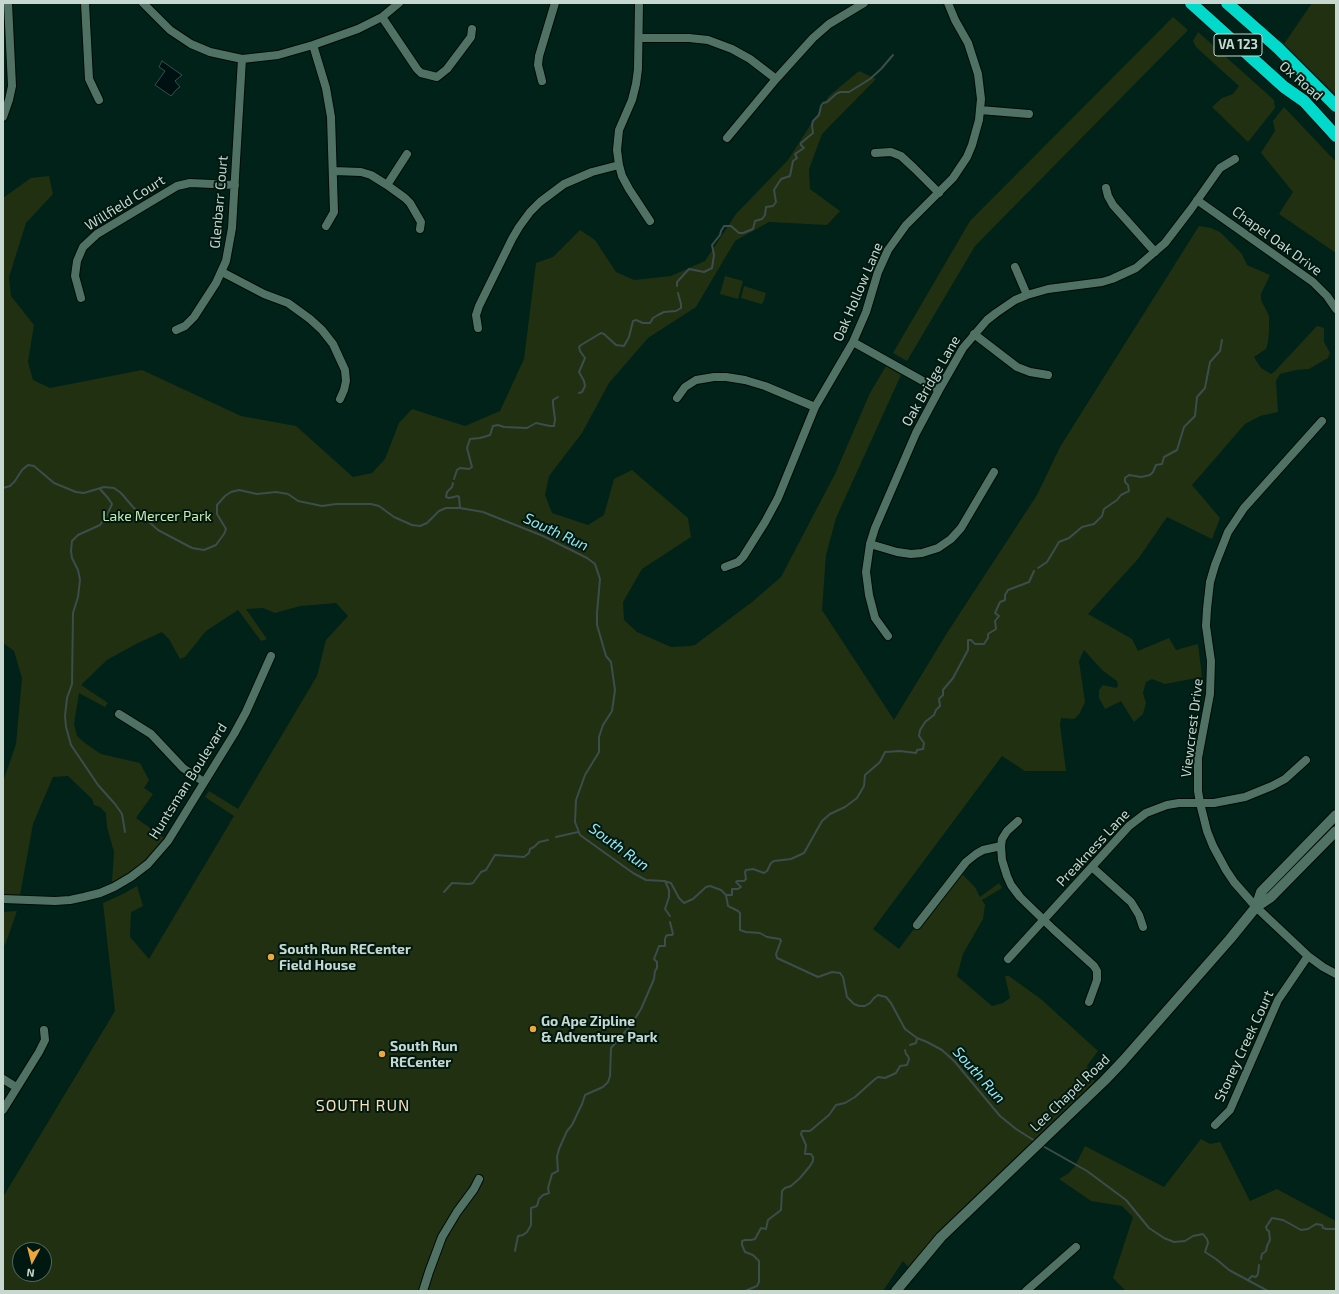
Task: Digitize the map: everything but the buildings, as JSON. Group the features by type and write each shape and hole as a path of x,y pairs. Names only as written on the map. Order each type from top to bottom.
{"highway":[{"name":"Ox Road","path":"1191,3 1284,87 1304,101 1336,136"},
{"name":"Ox Road","path":"1227,3 1278,48 1336,106"}],"main road":[{"name":"Lee Chapel Road","path":"1256,907 1261,892 1336,815"},
{"name":"Lee Chapel Road","path":"896,1291 941,1237 1104,1081 1230,939 1256,907 1271,897 1336,831"}],"street":[{"path":"3,117 12,86 7,50 8,3"},
{"path":"85,3 90,83 99,100"},
{"path":"142,3 170,30 191,44 210,52 242,59 278,55 313,45 358,29 382,17 399,3"},
{"path":"542,81 538,64 539,56 555,3"},
{"path":"639,3 638,69 636,84 632,100 621,123 617,150 622,176 650,221"},
{"path":"727,138 776,79 813,38 829,24 864,3"},
{"name":"Oak Hollow Lane","path":"725,567 738,562 743,557 765,522 788,476 815,407 853,342 866,312 878,272 894,239 953,178 967,157 976,133 980,110 980,87 975,62 968,43 948,3"},
{"path":"382,17 416,69 437,78 447,69 471,37 472,30"},
{"path":"639,38 689,38 714,42 732,49 750,59 776,79"},
{"path":"313,45 330,104 334,171 334,212 326,226"},
{"name":"Glenbarr Court","path":"176,330 186,326 192,320 222,272 226,261 230,241 235,185 242,59"},
{"path":"980,110 1029,114"},
{"path":"875,153 892,152 901,156 939,193"},
{"path":"387,185 407,154"},
{"name":"Oak Bridge Lane","path":"888,636 875,618 869,595 866,572 870,544 875,528 916,433 963,348 986,320 996,312 1027,295 1048,289 1092,284 1112,279 1136,268 1165,243 1220,168 1235,159"},
{"path":"478,328 476,315 479,306 512,239 530,212 546,197 564,184 592,172 619,166"},
{"path":"334,171 361,172 371,175 387,185 410,203 421,222 420,229"},
{"name":"Willfield Court","path":"81,298 75,276 77,261 84,247 97,234 178,186 190,183 235,185"},
{"path":"1106,188 1113,205 1155,252"},
{"name":"Chapel Oak Drive","path":"1197,200 1314,282 1327,296 1336,309"},
{"path":"1015,267 1027,295"},
{"path":"222,272 264,294 288,304 310,319 322,330 333,344 345,370 346,381 340,399"},
{"path":"974,334 1018,367 1030,372 1048,375"},
{"path":"853,342 939,390"},
{"path":"677,398 685,387 696,380 726,377 745,380 765,386 815,407"},
{"name":"Viewcrest Drive","path":"1322,421 1244,508 1228,532 1215,565 1210,582 1207,609 1206,626 1211,661 1211,680 1209,706 1198,758 1198,791 1207,831 1219,858 1234,882 1256,907 1308,956 1336,974"},
{"path":"870,544 897,552 911,554 929,551 941,546 951,539 961,528 994,472"},
{"name":"Huntsman Boulevard","path":"3,899 72,900 100,893 114,887 131,877 148,864 168,841 246,712 271,656"},
{"path":"119,714 151,734 183,768 204,782"},
{"name":"Preakness Lane","path":"1008,960 1129,826 1146,813 1167,805 1231,801 1258,793 1285,779 1306,760"},
{"path":"1018,821 1007,830 1002,839 1001,846 1004,870 1011,885 1020,897 1098,971 1097,980 1089,1002"},
{"path":"917,925 955,875 972,856 983,850 1001,846"},
{"path":"1092,867 1131,902 1139,915 1143,927"},
{"name":"Stoney Creek Court","path":"1215,1125 1230,1110 1278,1000 1308,956"},
{"path":"3,1110 16,1087 40,1052 45,1040 44,1030"},
{"path":"3,1079 16,1087"},
{"path":"423,1291 442,1237 479,1179"},
{"path":"1026,1291 1076,1247"}],"green space":[{"path":"1312,3 1336,3 1336,95 1284,44"},
{"path":"1173,17 1188,30 975,246 907,361 893,353 970,221"},
{"path":"1198,32 1274,100 1275,108 1248,142 1212,107 1222,98 1233,94 1239,86 1196,47 1193,41"},
{"name":"Lake Mercer Park","path":"859,71 876,79 822,134 809,169 810,189 840,211 827,225 769,222 735,241 696,307 648,338 609,383 582,433 549,476 545,495 552,513 588,525 604,515 614,479 632,470 688,518 691,537 642,569 623,602 624,620 637,632 671,647 695,645 752,602 781,577 835,474 870,393 886,366 901,375 836,518 826,555 822,610 894,720 947,633 1037,495 1060,447 1199,226 1211,228 1220,232 1242,254 1247,265 1270,275 1261,294 1261,300 1269,316 1268,342 1266,349 1254,357 1261,368 1271,374 1317,326 1324,328 1324,342 1330,353 1328,358 1309,369 1296,370 1280,374 1276,381 1278,412 1260,416 1245,424 1192,485 1220,518 1212,539 1167,517 1138,559 1088,614 1132,639 1138,651 1169,638 1176,650 1198,644 1202,677 1165,684 1152,679 1146,682 1143,693 1146,703 1143,714 1134,722 1121,701 1105,709 1099,698 1099,690 1103,685 1116,688 1118,686 1117,681 1102,670 1084,650 1079,661 1085,702 1080,713 1074,719 1061,718 1060,725 1066,771 1025,771 1002,756 873,929 899,949 962,864 981,853 960,872 975,887 980,897 999,883 1002,888 982,900 985,905 983,919 963,954 957,976 992,1006 1003,1003 1010,998 1005,976 1009,976 1042,1000 1098,1051 1087,1066 1090,1076 1095,1081 966,1205 908,1267 903,1261 883,1291 3,1291 3,1197 115,1011 103,903 137,886 143,906 131,912 130,937 149,959 234,816 205,797 209,791 238,809 317,676 326,640 348,616 336,603 300,606 275,613 263,608 246,609 267,639 261,641 238,610 206,631 185,657 180,659 169,639 162,632 107,660 81,685 108,703 105,707 79,693 74,724 77,736 101,754 140,763 149,780 144,788 153,794 136,818 164,838 151,854 135,869 112,882 114,852 107,827 106,813 100,807 94,805 92,799 68,776 53,777 33,824 20,895 3,895 3,782 16,744 22,678 14,651 3,643 3,198 31,178 49,176 53,194 26,223 9,277 11,296 34,325 28,362 33,380 50,388 142,370 241,416 296,426 353,477 372,473 385,459 399,423 412,409 465,426 500,411 524,359 536,263 553,257 580,230 595,240 616,272 634,280 671,276 705,261 736,214 788,160 829,96"},
{"path":"1284,107 1336,162 1336,253 1279,214 1293,192 1261,153 1275,131 1273,121"},
{"path":"725,276 743,281 738,299 720,294"},
{"path":"744,286 766,293 763,303 761,304 741,298"},
{"path":"17,911 5,945 3,944 3,912"},
{"path":"1201,1139 1210,1144 1220,1142 1250,1201 1277,1189 1336,1221 1336,1291 1126,1291 1113,1278 1133,1217 1122,1206 1091,1201 1059,1179 1069,1173 1075,1166 1085,1146 1164,1187"}],"shaded area":[{"path":"162,61 182,75 175,81 180,87 171,96 155,85 165,71 159,67"}],"waterway":[{"path":"677,286 677,282 689,269 704,272 712,268 714,255 712,245 720,235 724,226 731,226 739,233 753,229 755,221 762,219 765,215 766,207 773,206 776,202 774,190 781,179 790,176 793,161 797,158 795,154 804,148 801,143 813,133 813,121 819,115 823,103 827,102 836,94 840,92 849,92 870,79 893,55"},
{"path":"579,393 582,392 585,386 579,372 585,358 579,347 601,333 616,345 624,346 629,337 633,321 636,320 643,323 650,323 653,318 664,312 676,311 681,308 678,293"},
{"path":"1038,568 1047,562 1059,542 1069,538 1082,527 1094,524 1102,516 1104,509 1117,500 1121,495 1129,491 1125,478 1129,475 1141,477 1150,475 1156,465 1162,464 1164,457 1177,450 1184,427 1195,416 1197,397 1205,388 1210,362 1220,351 1222,340"},
{"path":"454,479 457,470 460,468 469,469 472,467 467,448 470,439 490,435 493,426 498,425 504,427 527,428 536,423 554,426 555,419 553,400 558,397"},
{"name":"South Run","path":"3,488 10,486 22,470 28,465 34,466 54,483 76,492 84,493 104,487 114,488 121,493 133,507 158,530 192,548 204,550 216,545 226,529 217,514 217,505 225,496 231,492 239,490 257,494 276,492 288,494 298,501 322,506 336,504 371,504 379,506 394,517 412,525 420,526 427,523 439,511 446,508 460,508 483,512 543,536 587,558 595,564 600,579 597,625 606,656 611,662 615,690 612,711 603,725 599,737 599,752 585,775 576,800 575,822 580,835 633,873 646,880 671,883 679,898 684,903 693,899 706,887 710,886 721,890 726,895 728,906 740,913 740,930 760,933 767,937 780,939 781,941 776,954 777,958 818,977 832,972 840,973 843,977 847,997 854,1004 865,1006 878,995 886,997 891,1003 905,1029 917,1038 942,1050 955,1062 1000,1116 1016,1129 1035,1141"},
{"path":"453,483 452,487 447,492 446,497 449,498 458,496 460,508"},
{"path":"100,489 112,504 107,515 100,525 78,535 72,541 72,558 78,570 80,580 78,597 73,613 72,684 67,698 65,716 66,727 71,745 98,785 122,814 125,832"},
{"path":"727,895 732,895 732,889 738,889 741,887 736,882 744,881 746,879 746,870 753,869 764,873 774,861 791,859 804,853 822,821 830,814 845,807 857,798 864,786 865,775 880,762 885,752 900,751 916,753 917,750 923,749 924,743 919,736 920,730 925,722 934,715 940,706 939,699 943,695 943,690 953,678 968,650 968,640 971,640 975,644 984,644 988,638 988,634 996,629 995,621 999,616 995,613 1000,602 1005,600 1005,595 1008,590 1029,582 1034,571"},
{"path":"556,837 578,832"},
{"path":"444,892 452,883 473,883 481,872 486,870 495,855 524,857 529,853 530,849 539,842 548,840"},
{"path":"665,881 669,890 669,897 665,909 670,916"},
{"path":"515,1251 518,1236 527,1232 531,1225 531,1208 537,1206 539,1199 543,1195 549,1193 548,1188 552,1174 558,1171 557,1157 559,1149 567,1131 572,1125 585,1095 603,1087 608,1082 610,1076 611,1048 631,1025 641,1009 654,979 657,968 657,962 654,959 659,946 665,946 666,936 673,934 670,922"},
{"path":"910,1045 916,1043 917,1038"},
{"path":"745,1291 757,1286 759,1282 759,1261 753,1255 745,1252 742,1241 755,1239 761,1228 766,1229 768,1220 781,1210 782,1191 791,1186 800,1178 813,1161 811,1154 805,1154 806,1145 801,1134 802,1131 810,1131 829,1115 836,1105 845,1103 855,1097 878,1077 885,1078 896,1073 900,1066 907,1065 909,1059 905,1050"},
{"name":"South Run","path":"1041,1145 1087,1171 1126,1200 1149,1228 1164,1238 1174,1242 1185,1241 1193,1236 1203,1234 1208,1243 1205,1252 1229,1270 1268,1291"},
{"path":"1261,1259 1262,1254 1266,1251 1270,1240 1269,1231 1266,1227 1272,1218 1283,1220 1301,1230 1308,1229 1316,1224 1322,1225 1323,1228 1336,1229"},
{"path":"1248,1280 1252,1276 1256,1277 1258,1274 1259,1265"}],"place":[{"name":"South Run RECenter Field House","path":"271,957"},
{"name":"Go Ape Zipline & Adventure Park","path":"533,1029"},
{"name":"South Run RECenter","path":"382,1054"}],"district":[{"name":"SOUTH RUN","path":"363,1106"}]}
